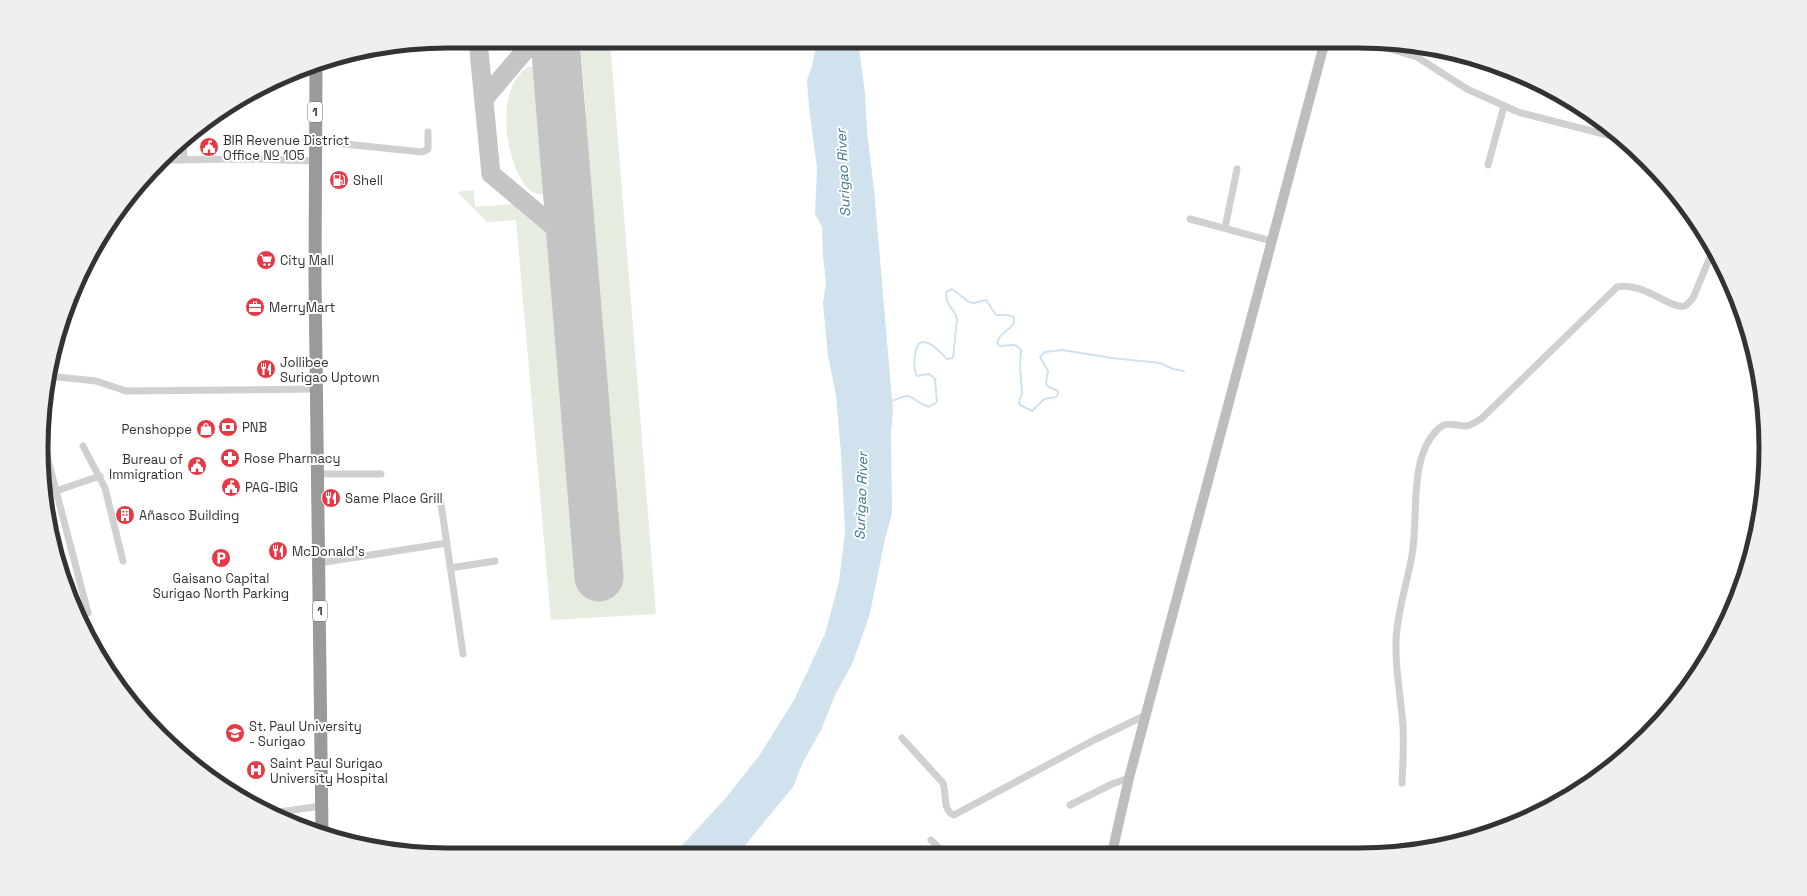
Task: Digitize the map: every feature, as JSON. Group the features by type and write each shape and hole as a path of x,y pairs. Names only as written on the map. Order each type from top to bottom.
{"highway":[{"name":"1","path":"316,70 316,389 322,828"}],"street":[{"path":"1113,848 1129,778 1323,48"},
{"path":"1390,49 1421,59 1432,65 1450,80 1518,112 1608,135"},
{"path":"1488,165 1504,106"},
{"path":"315,141 422,152 428,148 428,132"},
{"path":"183,148 184,160"},
{"path":"170,160 252,159 315,161"},
{"path":"1225,228 1237,169"},
{"path":"1190,219 1272,241"},
{"path":"1402,783 1404,738 1397,677 1396,641 1400,606 1412,554 1421,459 1427,444 1441,426 1450,423 1469,425 1482,418 1617,287 1631,285 1678,306 1684,306 1689,303 1709,256"},
{"path":"55,377 96,380 126,391 316,389"},
{"path":"83,446 105,488 122,561"},
{"path":"49,462 88,613"},
{"path":"317,474 380,474"},
{"path":"56,491 100,476"},
{"path":"440,497 463,654"},
{"path":"318,563 447,543"},
{"path":"450,568 495,561"},
{"path":"902,738 943,783 946,792 946,808 954,815 1094,740 1146,715"},
{"path":"1070,805 1112,784 1129,778"},
{"path":"281,812 322,806"},
{"path":"931,840 939,848"}],"shaded area":[{"path":"581,48 611,48 656,614 551,620 516,220 487,222 457,192 474,190 475,207 513,204 554,238 581,578 619,575 581,113 586,113"},
{"path":"528,67 534,67 538,116 543,116 549,186 547,191 536,194 526,186 517,170 510,149 506,125 508,102 514,82"}],"water":[{"name":"Surigao River","path":"816,48 859,48 865,93 867,131 874,189 893,411 891,433 892,513 885,539 870,613 863,634 852,664 835,695 821,730 803,762 793,787 743,848 680,848 724,800 759,756 794,700 825,634 839,582 845,531 841,453 836,395 828,356 823,303 826,283 822,227 815,214 817,168 807,80 812,67"}],"waterway":[{"path":"890,402 904,396 911,397 929,407 937,402 935,379 929,374 917,376 915,357 917,346 920,343 926,342 933,346 947,359 953,358 957,319 946,298 946,292 952,289 969,302 974,303 986,300 996,315 1007,315 1014,317 1014,323 1002,334 997,343 1000,346 1014,345 1021,350 1020,366 1022,393 1019,402 1020,405 1032,411 1044,399 1056,397 1058,394 1058,391 1047,386 1046,383 1048,371 1040,357 1045,352 1062,350 1112,358 1160,363 1173,369 1184,371"}],"taxiway":[{"path":"479,48 491,174 571,241"},
{"path":"484,99 527,48"}],"runway":[{"path":"556,48 599,577"}],"place":[{"name":"BIR Revenue District Office № 105","path":"209,147"},
{"name":"Shell","path":"339,180"},
{"name":"City Mall","path":"266,260"},
{"name":"MerryMart","path":"255,307"},
{"name":"Jollibee Surigao Uptown","path":"266,369"},
{"name":"PNB","path":"228,427"},
{"name":"Penshoppe","path":"206,429"},
{"name":"Rose Pharmacy","path":"230,458"},
{"name":"Bureau of Immigration","path":"197,466"},
{"name":"PAG-IBIG","path":"231,487"},
{"name":"Same Place Grill","path":"331,498"},
{"name":"Añasco Building","path":"125,515"},
{"name":"McDonald's","path":"278,551"},
{"name":"Gaisano Capital Surigao North Parking","path":"221,558"},
{"name":"St. Paul University - Surigao","path":"235,733"},
{"name":"Saint Paul Surigao University Hospital","path":"256,770"}]}
